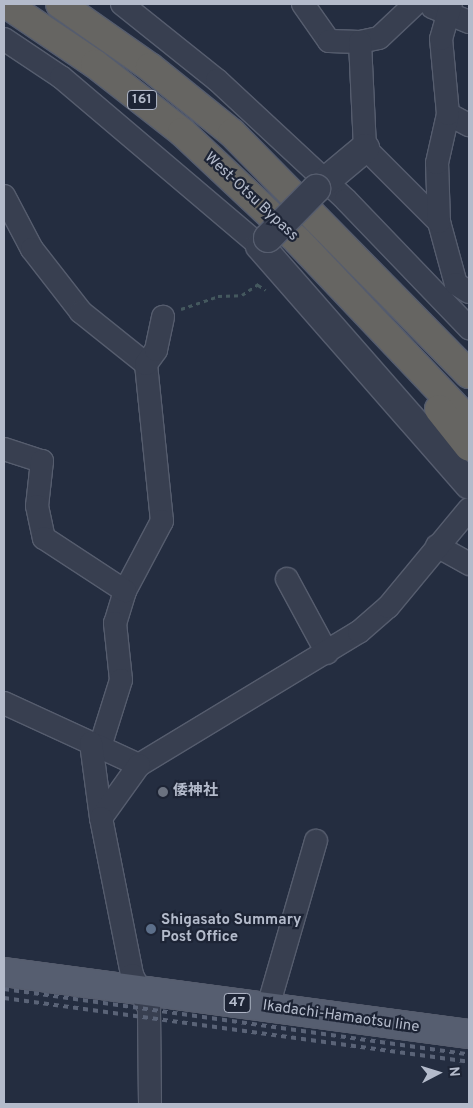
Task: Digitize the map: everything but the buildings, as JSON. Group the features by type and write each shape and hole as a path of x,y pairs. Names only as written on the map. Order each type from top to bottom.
{"highway":[{"name":"West-Otsu Bypass","path":"6,4 95,64 182,132 292,234 469,421"},
{"name":"West-Otsu Bypass","path":"60,4 150,66 232,133 469,374"},
{"path":"405,354 450,426 469,446"}],"main road":[{"name":"Ikadachi-Hamaotsu line","path":"4,972 469,1034"}],"street":[{"path":"122,4 217,80 320,185 469,328"},
{"path":"303,4 329,41 360,42 380,38 415,4"},
{"path":"419,4 448,7 469,22"},
{"path":"448,7 441,39 448,114 437,163 439,222 456,284 469,295"},
{"path":"4,39 61,77 262,252 469,485"},
{"path":"360,42 365,148 439,222"},
{"path":"448,114 469,125"},
{"path":"262,252 320,185 365,148"},
{"path":"4,196 32,249 81,312 146,364"},
{"path":"150,1104 150,1018 142,990 132,974 101,818 96,745 121,680 115,623 125,591 162,521 146,364 156,350 163,317"},
{"path":"4,449 42,461 37,506 44,538 125,591"},
{"path":"101,818 139,765 327,653 388,607 469,509"},
{"path":"437,546 469,564"},
{"path":"287,578 327,653"},
{"path":"4,703 139,765"},
{"path":"268,1007 316,841"}],"path":[{"path":"163,317 200,300 242,295 264,278 262,252"}],"railway":[{"path":"4,989 469,1054"},
{"path":"4,998 469,1062"}],"place":[{"name":"倭神社","path":"163,792"},
{"name":"Shigasato Summary Post Office","path":"151,929"}]}
